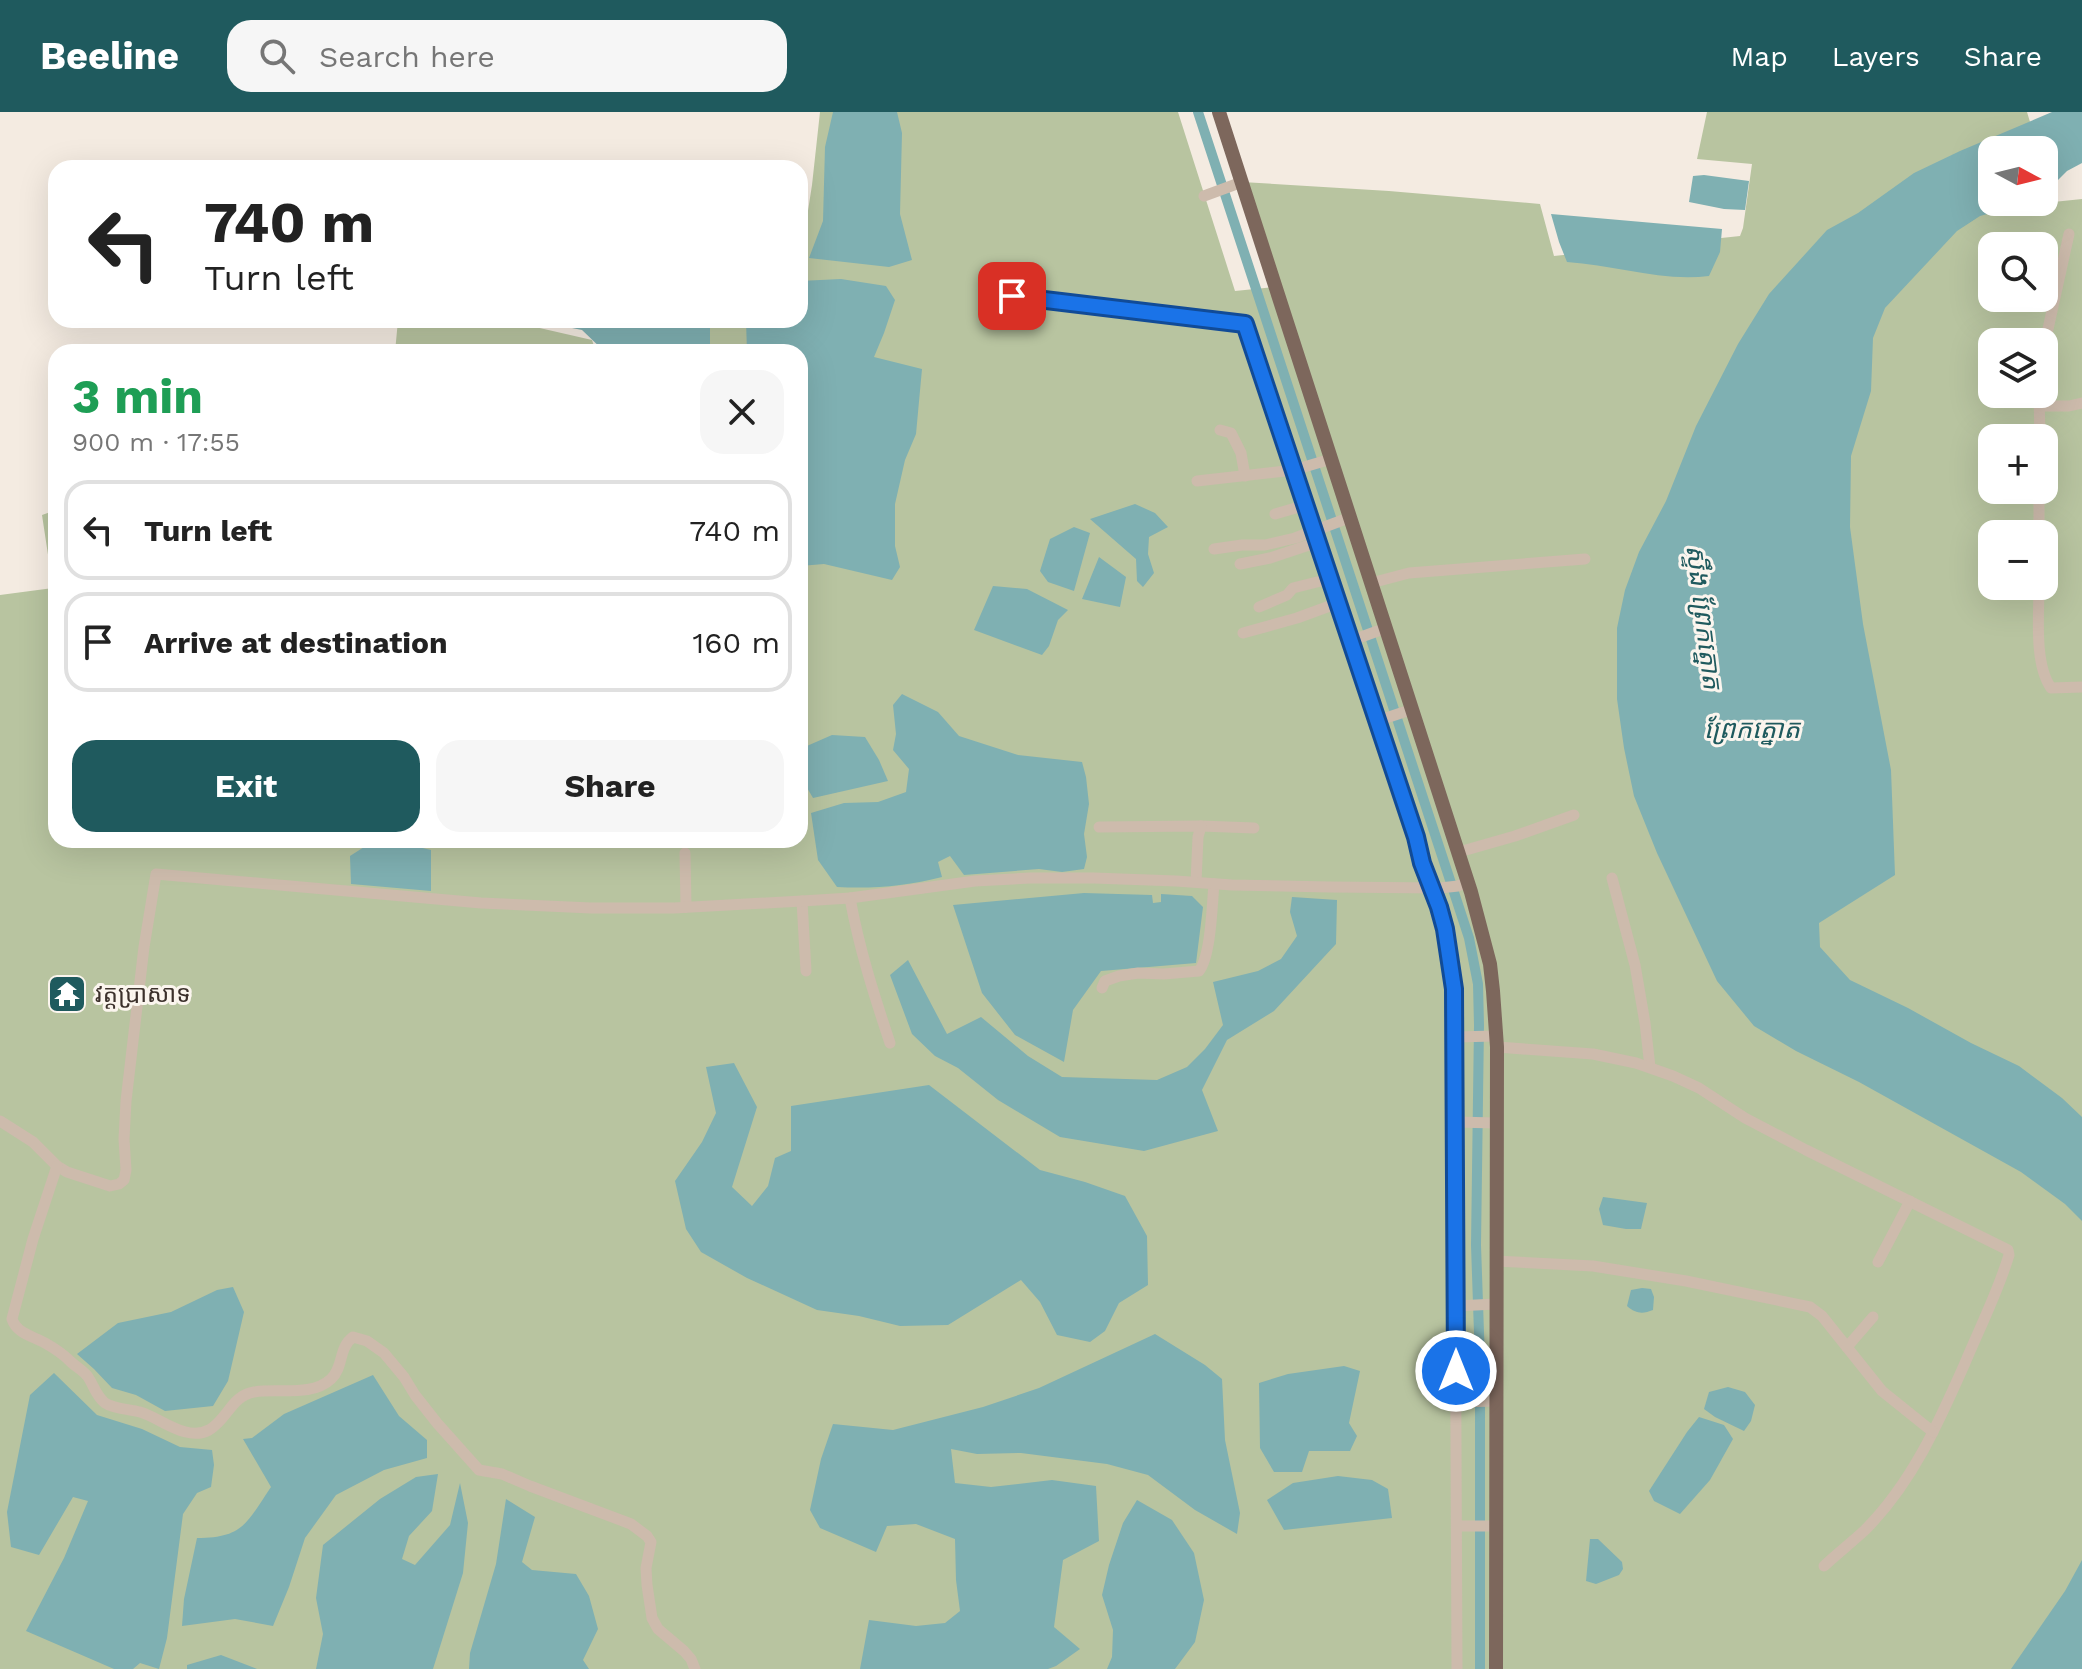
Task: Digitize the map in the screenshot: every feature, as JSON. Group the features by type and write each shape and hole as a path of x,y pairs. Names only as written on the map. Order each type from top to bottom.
{"main road":[{"path":"1219,112 1236,185 1344,520 1371,583 1380,630 1413,709 1459,852 1463,883 1490,964 1496,1042 1490,1124 1496,1304 1489,1401 1496,1526 1496,1669"}],"street":[{"path":"1209,194 1236,185"},
{"path":"2048,328 2069,234"},
{"path":"1012,296 1245,324 1297,469 1329,579 1353,640 1377,721 1435,888 1454,989 1460,1122 1456,1306 1461,1401 1457,1669"},
{"path":"2058,404 2069,406 2082,403"},
{"path":"1220,430 1231,433 1241,453 1245,476"},
{"path":"1197,481 1297,469 1325,460"},
{"path":"1275,514 1306,505"},
{"path":"1240,564 1270,558 1344,520"},
{"path":"1214,549 1265,545 1318,534"},
{"path":"1371,583 1409,573 1585,559"},
{"path":"1259,607 1287,595 1293,588 1329,579"},
{"path":"2039,600 2041,660 2046,680 2051,688 2082,687"},
{"path":"1243,633 1338,603"},
{"path":"1353,640 1380,630"},
{"path":"1377,721 1413,709"},
{"path":"1459,852 1574,815"},
{"path":"1196,882 1201,826"},
{"path":"1099,827 1254,828"},
{"path":"685,853 686,907"},
{"path":"0,1121 33,1142 67,1172 110,1186 119,1184 125,1176 126,1101 156,874 481,903 591,908 686,907 850,898 1002,880 1094,878 1214,884 1435,888 1463,883"},
{"path":"1612,878 1635,965 1650,1067"},
{"path":"1102,988 1105,981 1119,976 1199,971 1204,965 1214,884"},
{"path":"850,898 867,974 890,1043"},
{"path":"802,901 806,971"},
{"path":"1454,1037 1593,1054 1650,1067 1699,1088 1745,1118 1840,1168 2008,1250 2009,1255 1992,1301 1933,1432 1897,1491 1866,1529 1824,1566"},
{"path":"1460,1122 1490,1124"},
{"path":"57,1166 33,1239 12,1319 19,1330 53,1348 84,1373 106,1404 143,1413 178,1429 199,1433 222,1419 232,1404 248,1394 305,1390 323,1385 335,1376 348,1341 353,1337 367,1341 384,1353 437,1423 479,1470 502,1474 627,1522 647,1536 651,1542 646,1568 652,1618 658,1629 691,1659 695,1669"},
{"path":"1878,1262 1910,1201"},
{"path":"1496,1261 1593,1266 1801,1304 1822,1316 1882,1391 1933,1432"},
{"path":"1456,1306 1496,1304"},
{"path":"1847,1347 1873,1317"},
{"path":"1461,1401 1489,1401"},
{"path":"1457,1526 1496,1526"}],"green space":[{"path":"820,112 1178,112 1235,291 1275,287 1242,182 1540,204 1554,256 1740,236 1752,164 1697,159 1707,112 2027,112 2030,122 2000,136 1978,136 1978,148 1838,225 1978,210 1978,216 2058,216 2058,202 2082,199 2082,1669 0,1669 0,595 48,589 48,848 808,848 808,344 616,344 620,328 808,328 808,211"},
{"path":"397,328 540,328 592,340 593,344 396,344"},
{"path":"48,513 48,555 42,515"}],"water":[{"path":"833,112 897,112 902,133 900,214 912,260 889,267 809,258 823,221 825,147"},
{"name":"ព្រែកត្នោត","path":"2052,112 2082,112 2082,163 2058,180 2058,136 1995,136"},
{"name":"ព្រែកត្នោត","path":"1978,143 1980,216 1957,231 1885,308 1873,338 1871,391 1851,456 1850,527 1863,624 1891,770 1895,875 1819,923 1820,947 1850,980 2019,1066 2082,1117 2082,1221 2065,1204 2021,1172 1754,1026 1717,981 1657,853 1634,796 1617,699 1617,628 1625,590 1639,552 1666,501 1696,426 1738,344 1769,294 1827,230 1858,213 1914,173"},
{"path":"1693,176 1749,181 1745,210 1689,202"},
{"path":"1551,214 1722,229 1720,252 1709,276 1674,277 1567,262"},
{"path":"841,279 886,286 895,300 874,357 922,369 916,434 905,460 895,504 895,546 900,567 892,580 824,564 808,565 808,344 747,344 746,328 808,328 808,281"},
{"path":"572,328 710,328 710,344 597,344 582,330"},
{"path":"1135,504 1155,513 1168,527 1149,537 1148,554 1154,573 1143,587 1137,581 1136,559 1090,519"},
{"path":"1074,527 1090,533 1074,591 1048,582 1040,571 1050,539"},
{"path":"1099,557 1126,577 1120,607 1082,599"},
{"path":"993,586 1027,589 1068,610 1058,620 1049,646 1042,655 974,630"},
{"path":"902,694 938,712 959,736 1018,755 1082,762 1089,804 1084,834 1087,857 1084,869 964,875 950,856 938,862 942,877 890,886 837,887 818,860 811,813 844,803 878,802 906,792 909,769 893,750 896,734 893,705"},
{"path":"832,735 865,737 888,781 813,798 808,789 808,746"},
{"path":"362,848 431,850 431,891 351,884 350,856"},
{"path":"1084,893 1152,895 1153,903 1161,902 1161,894 1192,896 1203,907 1196,963 1101,971 1073,1010 1064,1062 1015,1035 982,993 953,905"},
{"path":"1292,897 1337,900 1336,944 1274,1011 1227,1040 1202,1090 1218,1131 1144,1151 1060,1137 998,1100 958,1068 935,1056 912,1034 890,975 908,960 947,1034 981,1017 1028,1056 1062,1077 1157,1080 1187,1067 1223,1025 1213,982 1258,971 1281,959 1297,936 1290,912"},
{"path":"734,1063 757,1107 732,1187 752,1206 768,1186 775,1158 791,1151 791,1106 929,1085 1040,1170 1125,1196 1147,1236 1148,1285 1119,1303 1105,1331 1090,1342 1057,1335 1040,1302 1021,1280 948,1325 900,1326 817,1310 747,1278 701,1252 686,1229 675,1181 702,1142 716,1113 706,1067"},
{"path":"1603,1197 1647,1203 1641,1229 1603,1225 1599,1209"},
{"path":"233,1287 244,1312 228,1381 213,1406 165,1411 136,1395 112,1388 77,1354 118,1323 171,1312 217,1290"},
{"path":"1651,1289 1653,1310 1633,1311 1627,1306 1631,1290"},
{"path":"1155,1334 1222,1379 1225,1440 1240,1513 1237,1534 1195,1510 1148,1475 1107,1464 1021,1453 977,1454 951,1449 955,1483 991,1487 1052,1480 1096,1486 1099,1541 1063,1560 1054,1627 1080,1649 1048,1669 860,1669 869,1620 916,1626 945,1623 960,1611 955,1539 916,1524 887,1526 876,1552 820,1528 810,1510 821,1459 833,1424 893,1430 983,1407 1039,1388"},
{"path":"1344,1366 1360,1371 1349,1423 1357,1436 1350,1451 1309,1451 1302,1472 1274,1472 1260,1448 1259,1383 1288,1374"},
{"path":"54,1373 97,1415 142,1429 180,1447 212,1450 214,1465 211,1487 197,1493 183,1514 167,1638 159,1669 140,1663 133,1669 114,1669 26,1631 64,1558 88,1501 73,1497 39,1555 11,1547 7,1512 30,1395"},
{"path":"373,1375 399,1416 427,1440 427,1458 384,1470 336,1495 305,1538 273,1626 235,1619 182,1626 184,1599 197,1538 225,1535 243,1526 271,1487 243,1439 252,1438 284,1414"},
{"path":"1728,1387 1745,1392 1755,1405 1751,1421 1744,1431 1704,1409 1709,1392"},
{"path":"1699,1417 1724,1425 1733,1439 1710,1480 1680,1514 1654,1501 1649,1491"},
{"path":"438,1474 432,1511 409,1536 402,1559 415,1565 450,1525 460,1483 468,1523 463,1573 433,1669 316,1669 323,1634 316,1598 323,1545 380,1499 416,1477"},
{"path":"1338,1476 1372,1480 1388,1489 1392,1518 1284,1530 1267,1500 1293,1483"},
{"path":"506,1499 535,1517 522,1562 532,1570 576,1574 589,1596 598,1629 583,1660 589,1669 469,1669 470,1653 496,1564"},
{"path":"1137,1500 1172,1520 1194,1553 1204,1600 1195,1642 1175,1669 1107,1669 1112,1657 1113,1630 1102,1595 1123,1523"},
{"path":"1590,1539 1598,1539 1622,1562 1623,1569 1619,1575 1596,1584 1586,1581"},
{"path":"2082,1560 2082,1669 2011,1669 2065,1591"},
{"path":"221,1655 257,1669 187,1669 187,1665"}],"waterway":[{"path":"1198,112 1469,938 1478,984 1476,1245 1480,1362 1480,1669"}],"place":[{"name":"វត្តប្រាសាទ","path":"67,994"}],"route":[{"path":"1012,296 1245,324 1445,929 1454,989 1456,1371"}],"water label":[{"name":"ស្ទឹង ព្រែកត្នោត","path":"1704,617"}]}
